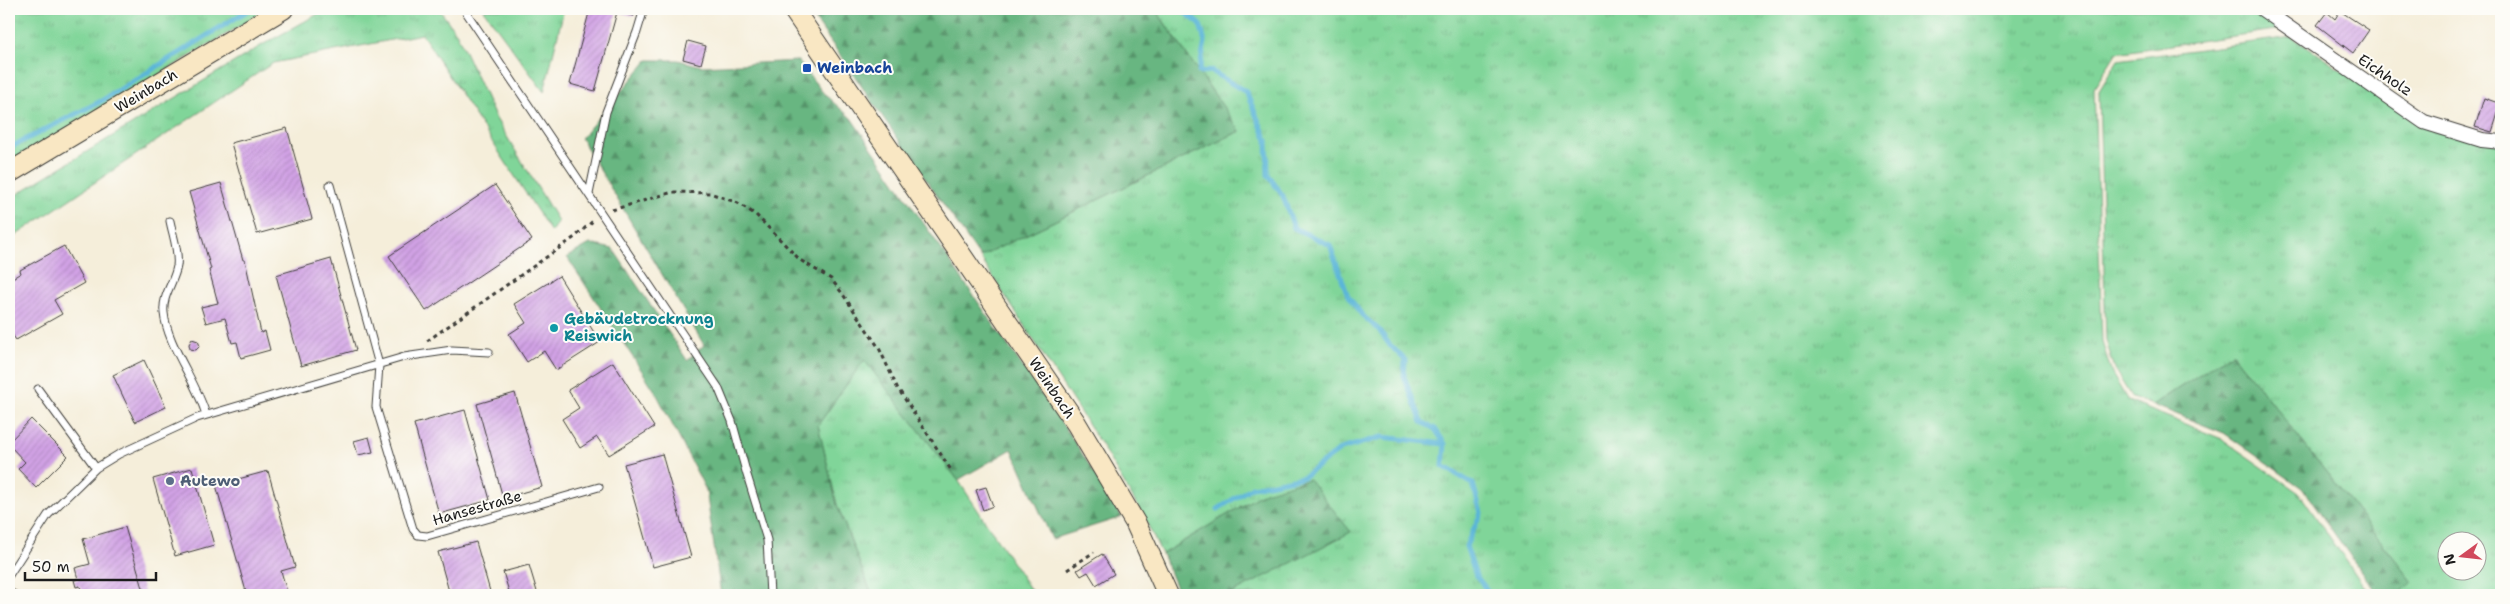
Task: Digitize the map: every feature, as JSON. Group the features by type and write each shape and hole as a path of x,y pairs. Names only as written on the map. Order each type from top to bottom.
{"main road":[{"name":"Weinbach","path":"9,173 283,9"},
{"name":"Weinbach","path":"792,9 1076,423 1136,524 1168,595"}],"street":[{"name":"Eichholz","path":"2262,9 2424,122 2482,140 2501,142"}],"lane":[{"path":"464,9 718,388 732,421 746,476 767,540 770,595"},
{"path":"589,194 606,112 638,32 644,9"},
{"name":"Hansestraße","path":"330,186 379,365 376,407 413,529 418,535 428,536 598,487"},
{"path":"170,221 178,255 177,268 164,301 164,315 171,337 201,396 206,415"},
{"path":"9,575 48,515 96,468 119,454 206,415 404,357 452,350 489,352"},
{"path":"38,389 96,468"},
{"path":"9,592 15,595"}],"path":[{"path":"404,357 575,237 602,214 673,192 710,192 738,203 756,215 800,260 831,279 879,348 897,387 951,470"},
{"path":"1067,570 1094,552"}],"green space":[{"path":"9,9 268,9 9,165"},
{"path":"327,9 439,9 457,34 495,117 558,221 551,232 422,34 273,63 9,240 9,199 264,44"},
{"path":"483,9 564,9 544,92"},
{"path":"808,9 1155,9 1240,131 980,257"},
{"path":"1155,9 2256,9 2282,29 2116,53 2094,88 2102,342 2112,374 2128,401 2222,439 2299,493 2370,595 1229,595 1351,531 1265,492 1162,554 1143,515 1100,443 980,257 1240,131"},
{"path":"2292,37 2421,124 2501,144 2501,595 2398,595 2412,581 2232,353 2153,405 2132,398 2116,372 2106,341 2099,91 2118,60"},
{"path":"648,60 678,60 701,66 798,61 825,95 851,118 1076,444 1122,517 1052,539 1012,449 958,480 864,360 818,425 837,505 872,595 721,595 706,490 655,391 567,257 590,244 613,249 687,360 704,345 581,138"},
{"path":"2232,353 2413,582 2398,595 2378,595 2302,488 2224,433 2153,405"},
{"path":"864,359 958,480 1034,595 872,595 837,505 818,425"},
{"path":"1309,479 1351,532 1229,595 1179,595 1162,554 1265,492"}],"building":[{"path":"590,9 636,9 634,16 617,12 595,91 570,84"},
{"path":"2340,11 2369,30 2353,53 2317,25 2327,12 2335,19"},
{"path":"688,41 706,46 701,64 683,59"},
{"path":"2484,98 2501,104 2492,132 2475,127"},
{"path":"287,128 312,219 257,234 231,143"},
{"path":"221,183 243,260 245,260 261,333 265,331 270,350 241,358 237,342 232,343 225,318 206,323 201,307 218,303 209,270 211,269 189,192"},
{"path":"495,185 532,240 426,311 389,256"},
{"path":"64,246 84,283 54,300 62,314 16,340 9,330 9,280 21,273 20,270"},
{"path":"331,259 356,350 301,366 276,275"},
{"name":"Gebäudetrocknung Reiswich","path":"559,276 600,342 556,370 544,351 527,362 509,334 526,323 514,304"},
{"path":"192,339 198,341 200,346 196,350 190,349 189,344"},
{"path":"144,360 166,407 135,422 113,375"},
{"path":"613,362 654,427 609,455 597,437 580,448 562,419 579,408 568,390"},
{"path":"515,393 542,487 503,498 477,404"},
{"path":"465,410 490,500 439,514 414,424"},
{"path":"31,419 68,456 36,488 18,469 25,462 9,445 9,442"},
{"path":"369,437 373,452 358,455 354,441"},
{"path":"662,454 691,557 653,567 624,464"},
{"path":"192,468 214,545 175,556 153,479"},
{"path":"268,471 295,567 281,571 288,595 247,595 216,485"},
{"path":"986,487 993,506 983,510 976,490"},
{"path":"125,527 145,595 99,595 98,593 82,595 80,586 76,587 74,580 78,579 75,568 90,564 83,539"},
{"path":"476,542 491,595 450,595 438,552"},
{"path":"1102,554 1114,574 1096,585 1088,572 1081,576 1077,570"},
{"path":"529,565 538,595 510,595 503,572"}],"waterway":[{"path":"9,148 103,100 250,9"},
{"path":"1180,9 1200,24 1205,42 1199,72 1211,71 1246,92 1267,140 1268,175 1283,196 1294,228 1330,245 1348,296 1362,315 1379,330 1389,344 1405,360 1404,377 1422,422 1435,429 1445,444 1443,466 1473,484 1481,513 1466,546 1476,576 1491,595"},
{"path":"1218,509 1252,487 1303,477 1341,449 1382,437 1445,444"}],"place":[{"name":"Weinbach","path":"807,68"},
{"name":"Gebäudetrocknung Reiswich","path":"554,328"},
{"name":"Autewo","path":"170,481"}]}
